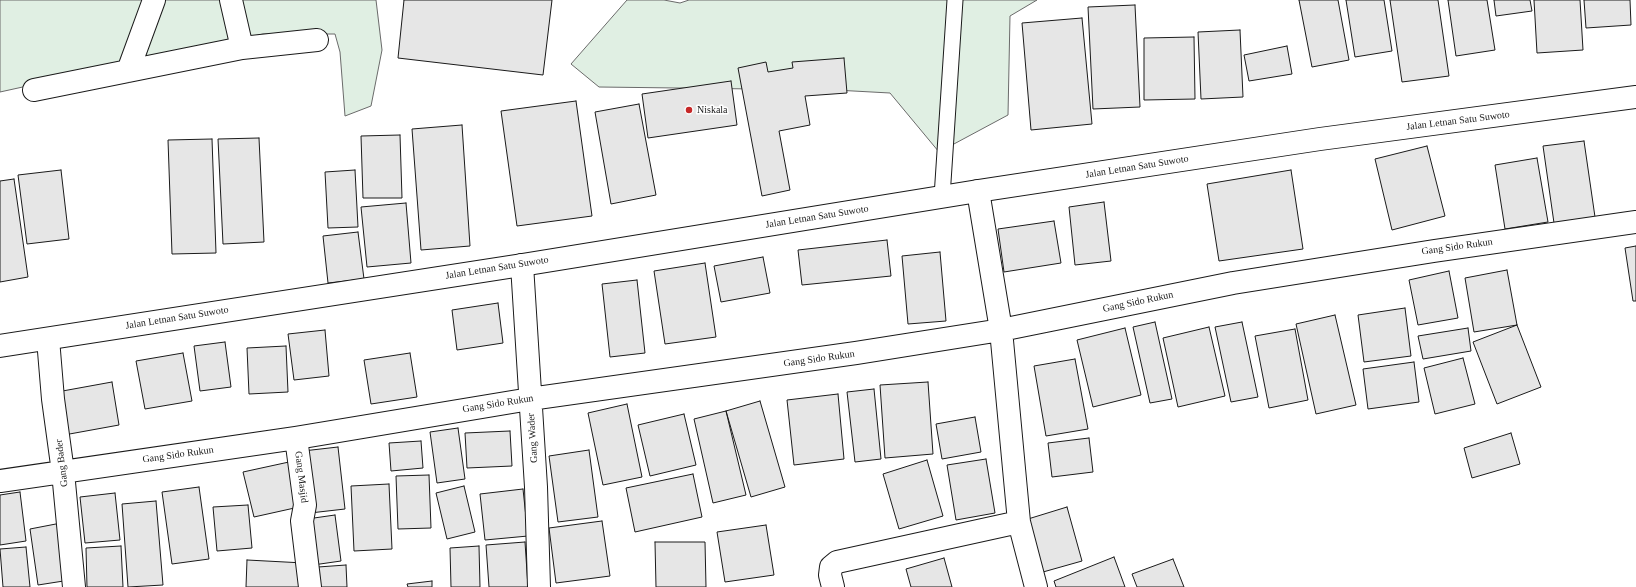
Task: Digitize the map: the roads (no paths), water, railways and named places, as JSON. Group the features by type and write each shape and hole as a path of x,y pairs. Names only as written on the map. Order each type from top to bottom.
{"street":[{"path":"128,71 154,0"},
{"path":"231,0 242,48"},
{"path":"34,90 242,48 317,40"},
{"name":"Jalan Letnan Satu Suwoto","path":"0,346 978,191 1320,139 1636,97"},
{"path":"978,191 1001,330 1019,522 1036,587"},
{"name":"Gang Sido Rukun","path":"0,481 296,438 530,399 856,353 1001,330 1233,283 1434,251 1636,222"},
{"name":"Gang Wader","path":"522,264 536,487 539,587"},
{"name":"Gang Bader","path":"48,339 74,587"},
{"name":"Gang Masjid","path":"296,438 305,505 302,521 310,587"},
{"path":"833,587 830,575 831,567 836,562 1019,522"}],"lane":[{"path":"942,197 955,0"}],"place":[{"name":"Niskala","path":"689,110"}]}
